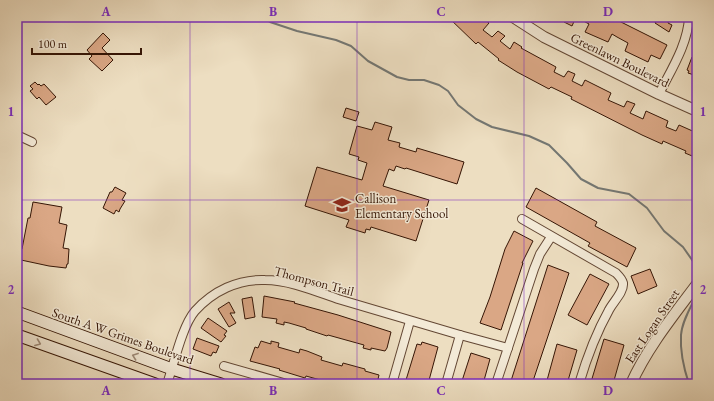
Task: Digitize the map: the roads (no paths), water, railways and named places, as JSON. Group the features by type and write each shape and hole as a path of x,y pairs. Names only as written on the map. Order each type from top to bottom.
{"main road":[{"name":"South A W Grimes Boulevard","path":"17,312 172,369 221,384"},
{"path":"17,335 155,384"}],"street":[{"name":"Greenlawn Boulevard","path":"513,17 544,37 659,94 697,111"},
{"path":"659,94 685,41 689,26 689,17"},
{"path":"17,135 32,142"},
{"path":"522,219 616,273 621,278 623,283 622,290 609,308 593,340 579,384"},
{"path":"496,384 534,269 540,254 551,237"},
{"name":"Thompson Trail","path":"167,384 188,321 209,298 223,288 245,282 265,280 288,283 410,321 508,348"},
{"name":"East Logan Street","path":"631,384 636,372 657,338 697,284"},
{"path":"392,384 398,368 410,321"},
{"path":"446,384 460,334"},
{"path":"224,366 287,384"}],"waterway":[{"path":"261,17 270,22 297,31 336,40 351,46 368,61 397,77 409,80 424,80 439,85 448,91 458,105 476,119 492,127 529,136 549,145 581,179 598,188 629,194 647,208 664,231 683,247 697,267"},
{"path":"689,384 683,360 681,335 685,319 697,294"}],"place":[{"name":"Callison Elementary School","path":"342,205"}]}
